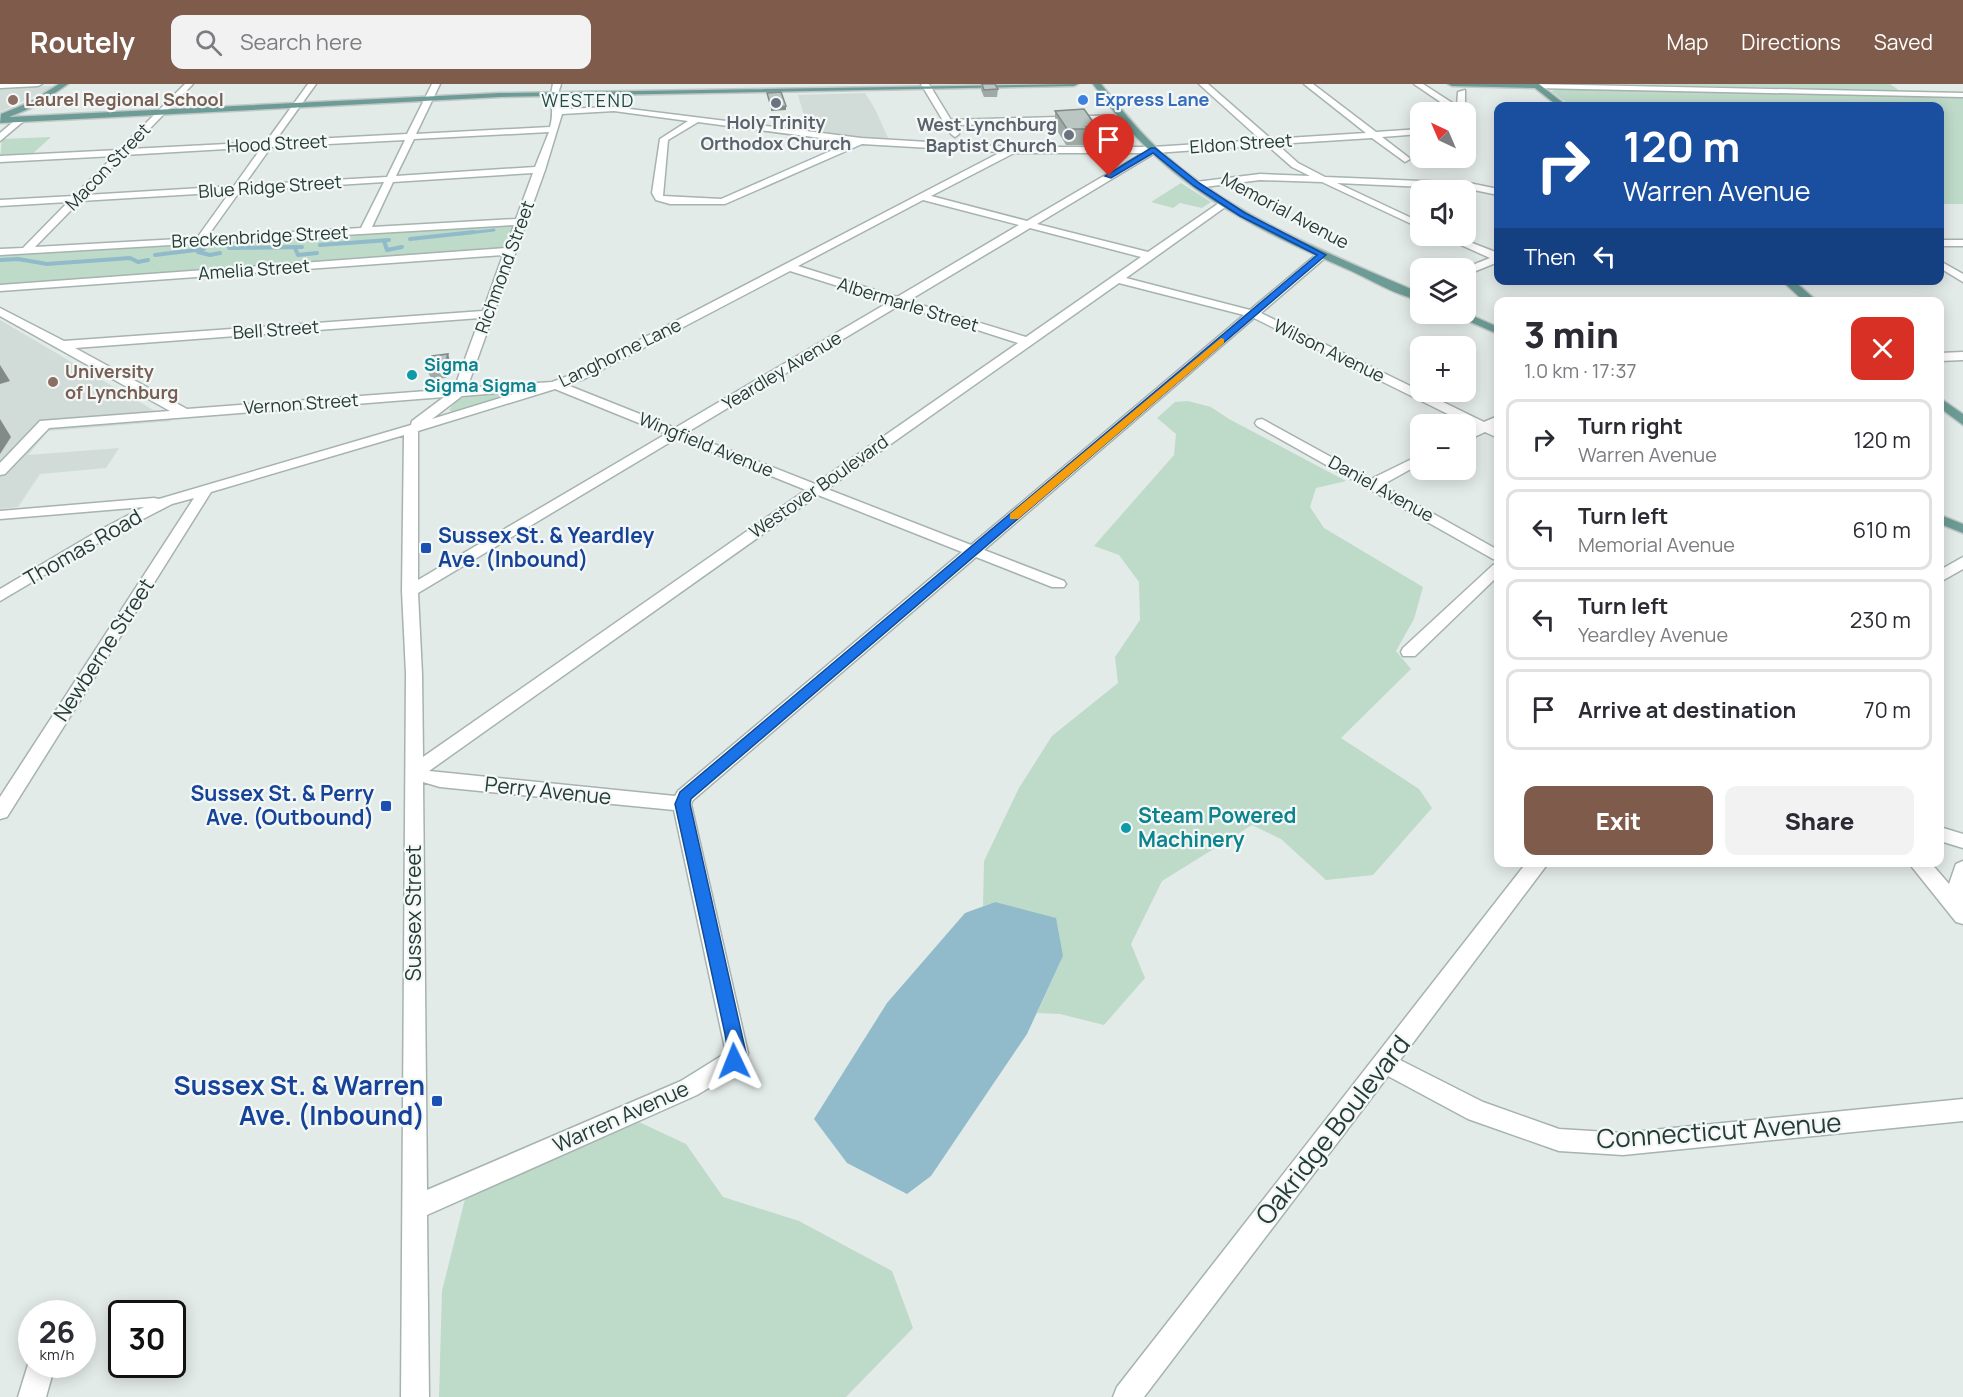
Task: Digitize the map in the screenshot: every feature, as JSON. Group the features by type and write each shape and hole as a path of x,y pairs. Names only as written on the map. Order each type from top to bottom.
{"main road":[{"path":"0,119 33,104 64,84"},
{"path":"0,119 428,99 556,103 926,86 1074,84"},
{"name":"Memorial Avenue","path":"1098,84 1153,150 1196,185 1273,231 1322,255 1410,291"},
{"path":"1452,84 1535,85 1558,102"},
{"path":"1792,285 1807,297"},
{"path":"1476,322 1494,329"},
{"path":"1944,405 1963,421"},
{"path":"1944,521 1963,529"}],"street":[{"path":"0,86 38,84"},
{"name":"Macon Street","path":"26,250 189,84"},
{"path":"200,240 312,84"},
{"path":"365,231 436,84"},
{"name":"Richmond Street","path":"459,392 554,129 557,84"},
{"path":"1203,84 1295,165 1410,220"},
{"path":"1308,84 1405,159"},
{"path":"1418,84 1446,102"},
{"path":"1893,84 1908,94"},
{"path":"1535,85 1963,95"},
{"path":"926,86 964,148"},
{"path":"1462,92 1462,102"},
{"name":"Eldon Street","path":"556,103 861,141 1012,150 1153,150 1410,133"},
{"path":"949,123 1125,118"},
{"path":"0,138 21,119"},
{"path":"696,120 664,139 657,193 659,198 694,203 723,202 861,141"},
{"name":"Hood Street","path":"0,159 554,129"},
{"name":"Langhorne Lane","path":"166,501 411,429 580,376 1012,150"},
{"name":"Yeardley Avenue","path":"410,591 1153,150"},
{"name":"Blue Ridge Street","path":"0,203 540,170"},
{"path":"1196,185 1260,177 1469,186 1494,191"},
{"path":"922,197 1150,256"},
{"name":"Westover Boulevard","path":"413,773 1225,203"},
{"name":"Breckenbridge Street","path":"0,252 520,222"},
{"path":"1944,243 1963,243"},
{"path":"1471,246 1494,255"},
{"name":"Amelia Street","path":"0,288 509,251"},
{"path":"682,804 685,796 694,787 1322,255"},
{"path":"1476,267 1494,259"},
{"name":"Albermarle Street","path":"789,267 1028,342"},
{"path":"1944,267 1963,279"},
{"name":"Wilson Avenue","path":"1117,279 1252,315 1494,432"},
{"path":"0,311 184,413"},
{"name":"Bell Street","path":"63,345 488,314"},
{"path":"1944,357 1963,356"},
{"name":"Vernon Street","path":"0,471 45,424 556,385"},
{"name":"Wingfield Avenue","path":"556,385 972,552 1058,584"},
{"path":"411,429 459,392"},
{"path":"1476,431 1494,422"},
{"name":"Daniel Avenue","path":"1262,423 1494,554"},
{"name":"Sussex Street","path":"411,429 410,591 414,674 415,1397"},
{"path":"1372,484 1410,464"},
{"name":"Newberne Street","path":"0,812 207,488"},
{"path":"0,515 166,501"},
{"name":"Thomas Road","path":"0,596 105,533 166,501"},
{"path":"1944,574 1963,562"},
{"path":"1409,652 1494,572"},
{"name":"Perry Avenue","path":"413,773 440,780 682,804"},
{"name":"Warren Avenue","path":"415,1208 689,1088 734,1061 737,1053 734,1034 682,804"},
{"path":"1944,835 1963,841"},
{"name":"Oakridge Boulevard","path":"1127,1397 1535,867"},
{"path":"1922,867 1958,910"},
{"path":"1958,910 1963,869"},
{"name":"Connecticut Avenue","path":"1384,1063 1476,1111 1558,1140 1623,1144 1963,1110"},
{"path":"32,1397 37,1378"}],"shaded area":[{"name":"Laurel Regional School","path":"52,86 52,88 0,112 0,88"},
{"path":"865,93 889,140 809,132 798,95"},
{"name":"University of Lynchburg","path":"0,320 172,421 48,431 28,455 119,448 106,468 40,474 18,507 0,509"}],"green space":[{"path":"1614,84 1890,84 1900,91"},
{"path":"1564,88 1963,96 1963,204 1944,204 1944,102 1566,102 1551,91"},
{"path":"51,137 30,156 0,158 2,139"},
{"path":"1181,183 1211,202 1202,208 1180,203 1173,208 1151,202"},
{"path":"512,225 505,250 0,286 0,255"},
{"path":"507,392 510,394 508,397 455,413 449,410 460,399 467,396"},
{"path":"1188,401 1211,407 1229,419 1346,481 1316,488 1310,507 1324,528 1423,587 1414,619 1396,651 1411,669 1341,738 1419,789 1432,808 1373,875 1326,880 1281,839 1252,825 1162,881 1131,944 1145,978 1104,1025 1060,1014 1037,1013 1063,956 995,902 983,906 984,861 1019,788 1052,736 1118,683 1115,657 1140,620 1139,582 1119,555 1094,546 1174,455 1176,434 1157,418 1175,402"},
{"path":"639,1122 686,1144 723,1197 799,1221 892,1271 913,1328 846,1397 439,1397 442,1291 466,1195"}],"water":[{"path":"995,902 1056,918 1063,956 1027,1034 931,1176 907,1194 847,1163 814,1119 887,1003 965,913"}],"building":[{"path":"982,84 995,84 998,89 984,90"},
{"name":"Holy Trinity Orthodox Church","path":"781,92 786,106 771,107 767,93"},
{"path":"1084,109 1096,126 1086,127 1087,129 1067,129 1055,111"},
{"path":"448,354 443,368 427,369 432,356"}],"waterway":[{"path":"460,234 494,230"},
{"path":"410,239 474,232"},
{"path":"320,245 389,240"},
{"path":"384,241 387,250 402,247"},
{"path":"229,248 302,247"},
{"path":"295,248 298,255 317,253"},
{"path":"155,255 204,249"},
{"path":"198,252 210,255 220,253"},
{"path":"0,260 18,259 47,264 130,258 138,262 148,260"}],"slow traffic":[{"path":"1014,517 1221,341"}],"place":[{"name":"Laurel Regional School","path":"13,100"},
{"name":"Express Lane","path":"1083,100"},
{"name":"Holy Trinity Orthodox Church","path":"776,103"},
{"name":"West Lynchburg Baptist Church","path":"1069,135"},
{"name":"Sigma Sigma Sigma","path":"412,375"},
{"name":"University of Lynchburg","path":"53,382"},
{"name":"Sussex St. & Yeardley Ave. (Inbound)","path":"426,548"},
{"name":"Sussex St. & Perry Ave. (Outbound)","path":"386,806"},
{"name":"Steam Powered Machinery","path":"1126,828"},
{"name":"Sussex St. & Warren Ave. (Inbound)","path":"437,1101"}],"district":[{"name":"WESTEND","path":"588,101"}],"route":[{"path":"734,1061 737,1053 734,1034 682,804 685,796 1322,255 1273,231 1196,185 1153,150 1109,176"}]}
